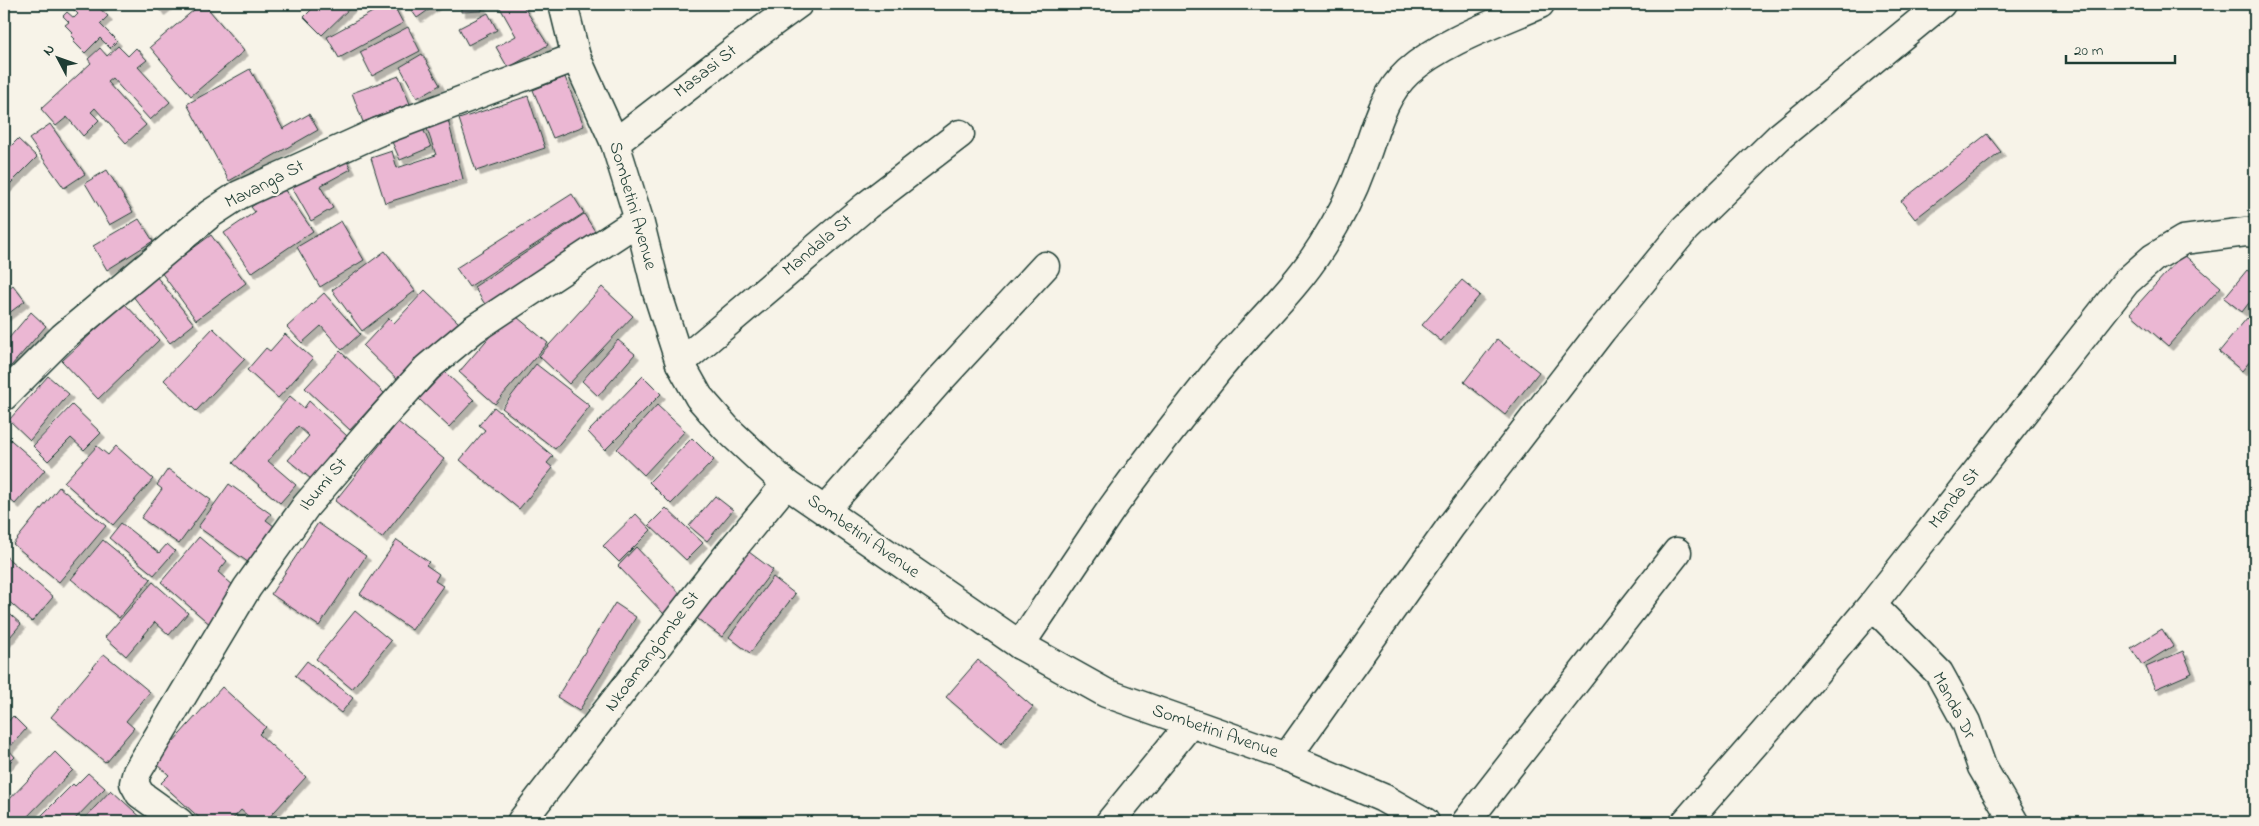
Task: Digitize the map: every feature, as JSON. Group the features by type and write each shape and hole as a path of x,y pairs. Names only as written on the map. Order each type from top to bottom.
{"street":[{"name":"Sombetini Avenue","path":"563,4 576,57 615,143 639,220 657,292 680,363 699,397 726,428 786,484 1020,645 1106,693 1288,757 1383,798 1425,822"},
{"name":"Masasi St","path":"615,143 798,4"},
{"path":"1020,645 1111,510 1215,373 1293,285 1322,247 1346,203 1362,166 1379,115 1392,91 1408,72 1447,45 1540,4"},
{"path":"1288,757 1451,526 1602,330 1685,229 1779,137 1941,4"},
{"name":"Mavanga St","path":"4,396 62,337 210,214 238,195 378,132 576,57"},
{"name":"Mandala St","path":"680,363 866,206 960,134"},
{"name":"Ibumi St","path":"179,822 140,794 134,784 137,772 248,588 306,506 427,368 474,329 639,220"},
{"name":"Manda St","path":"1686,822 1792,701 1872,604 2126,282 2153,258 2183,240 2252,227"},
{"path":"826,510 938,382 1045,266"},
{"name":"Nkoamang'ombe St","path":"521,822 730,552 786,484"},
{"path":"1466,822 1677,552"},
{"name":"Manda Dr","path":"1872,604 1939,673 1966,722 1982,767 2014,822"},
{"path":"1110,822 1190,724"}],"building":[{"path":"79,4 104,4 99,8 108,16 100,24 117,41 110,48 100,38 85,53 73,41 75,39 71,35 73,33 65,25 69,22 63,16 67,12 74,18 78,14 73,9"},
{"path":"155,4 169,4 160,11"},
{"path":"201,4 204,4 244,51 191,96 150,47"},
{"path":"317,4 354,4 322,35 304,17"},
{"path":"367,4 380,4 372,10"},
{"path":"387,4 393,4 403,23 339,58 327,37"},
{"path":"407,4 437,4 417,18"},
{"path":"461,4 482,4 482,11 461,12"},
{"path":"498,4 522,4 548,45 508,68 496,47 516,36"},
{"path":"488,13 497,30 468,45 459,28"},
{"path":"408,27 420,51 372,76 360,52"},
{"path":"118,46 128,56 136,48 147,60 138,67 170,102 150,120 112,78 107,82 146,125 126,143 95,108 91,112 99,120 83,136 67,117 56,126 41,109 91,63 88,59 100,48 107,56"},
{"path":"422,54 440,85 417,98 400,67"},
{"path":"250,69 283,129 309,114 318,130 229,181 187,104"},
{"path":"399,76 410,104 363,122 352,93"},
{"path":"565,77 584,126 553,138 533,90"},
{"path":"528,96 545,148 476,171 459,119"},
{"path":"447,116 463,179 385,203 371,158 392,151 397,168 436,155 425,123"},
{"path":"420,122 431,147 400,160 389,135"},
{"path":"50,124 85,174 64,188 29,139"},
{"path":"1987,134 2001,152 1915,219 1901,201"},
{"path":"18,139 37,157 4,190 4,153"},
{"path":"342,152 351,169 320,186 333,208 311,221 289,182"},
{"path":"107,170 133,212 110,225 85,183"},
{"path":"282,186 313,231 251,273 224,233 255,212 251,207"},
{"path":"572,194 584,213 469,287 456,268"},
{"path":"584,214 598,236 488,309 474,287"},
{"path":"139,219 153,241 107,270 93,246"},
{"path":"341,221 364,260 320,287 297,247"},
{"path":"211,235 246,283 196,320 161,272"},
{"path":"385,251 415,291 362,331 332,290"},
{"path":"2183,254 2221,287 2168,346 2130,313"},
{"path":"2247,270 2255,276 2255,295 2242,312 2224,298"},
{"path":"156,276 194,324 170,343 132,295"},
{"path":"1462,280 1480,295 1441,341 1422,325"},
{"path":"13,285 25,301 4,317 4,292"},
{"path":"602,287 633,316 569,384 539,356"},
{"path":"425,290 461,325 403,385 363,346 389,318 394,323"},
{"path":"324,293 360,334 342,350 321,326 302,343 287,327"},
{"path":"124,303 159,340 98,399 62,361"},
{"path":"31,312 46,326 4,374 4,344"},
{"path":"511,312 548,343 495,404 459,372"},
{"path":"2247,318 2255,325 2255,355 2242,371 2219,352"},
{"path":"213,328 245,359 196,411 164,380"},
{"path":"285,334 313,359 278,398 247,370 266,348 270,351"},
{"path":"1497,339 1539,372 1505,415 1464,382"},
{"path":"618,340 635,354 598,396 582,381"},
{"path":"340,351 384,393 350,430 305,388"},
{"path":"536,364 590,406 555,449 502,408"},
{"path":"445,372 474,400 449,427 419,399"},
{"path":"48,376 69,394 30,440 9,420"},
{"path":"643,376 661,394 605,450 588,432"},
{"path":"290,396 304,408 309,401 347,436 311,479 288,460 309,436 298,426 268,461 296,485 280,503 233,463"},
{"path":"72,405 101,433 84,450 71,438 48,461 33,446"},
{"path":"657,405 685,431 644,475 617,449"},
{"path":"494,407 553,456 547,463 553,468 519,509 460,460 485,430 479,425"},
{"path":"398,422 444,459 382,538 335,501"},
{"path":"4,434 45,470 15,504 4,494 4,474 7,470 4,468"},
{"path":"692,438 714,460 671,504 649,482"},
{"path":"97,446 108,455 116,446 153,479 113,525 64,482"},
{"path":"168,469 211,500 179,544 141,518 162,489 157,485"},
{"path":"229,484 271,514 266,520 278,529 252,565 198,527"},
{"path":"59,487 106,526 59,582 13,544"},
{"path":"715,496 733,510 707,541 689,526"},
{"path":"666,508 703,543 686,560 649,525"},
{"path":"636,514 651,530 619,562 603,546"},
{"path":"121,523 159,553 167,544 175,551 154,575 109,538"},
{"path":"318,523 366,556 319,626 271,594"},
{"path":"199,537 227,561 218,572 242,593 212,626 161,582"},
{"path":"103,540 151,579 119,618 71,579"},
{"path":"397,540 429,562 426,565 439,574 435,581 443,586 412,630 360,594"},
{"path":"636,547 684,598 665,615 618,566"},
{"path":"745,549 773,570 722,637 694,616"},
{"path":"4,555 53,597 32,622 4,597"},
{"path":"773,577 795,594 750,653 729,637"},
{"path":"153,582 188,613 169,635 155,622 126,656 105,637"},
{"path":"615,603 636,617 579,711 557,697"},
{"path":"4,609 21,624 4,644"},
{"path":"355,611 391,641 352,689 316,659"},
{"path":"2162,629 2173,646 2142,665 2131,648"},
{"path":"2183,651 2192,673 2155,689 2146,667"},
{"path":"104,654 150,692 126,721 134,728 105,762 51,717"},
{"path":"978,660 1033,707 1001,744 946,697"},
{"path":"307,661 353,698 341,713 295,676"},
{"path":"222,687 266,727 259,734 306,777 265,822 255,822 241,810 230,822 204,822 161,783 169,775 155,762"},
{"path":"13,716 26,729 8,749 15,757 4,768 4,726"},
{"path":"55,752 73,770 22,822 17,822 4,810 4,805"},
{"path":"88,773 105,788 72,822 35,822 73,784 75,786"},
{"path":"111,790 146,822 81,822"}]}
